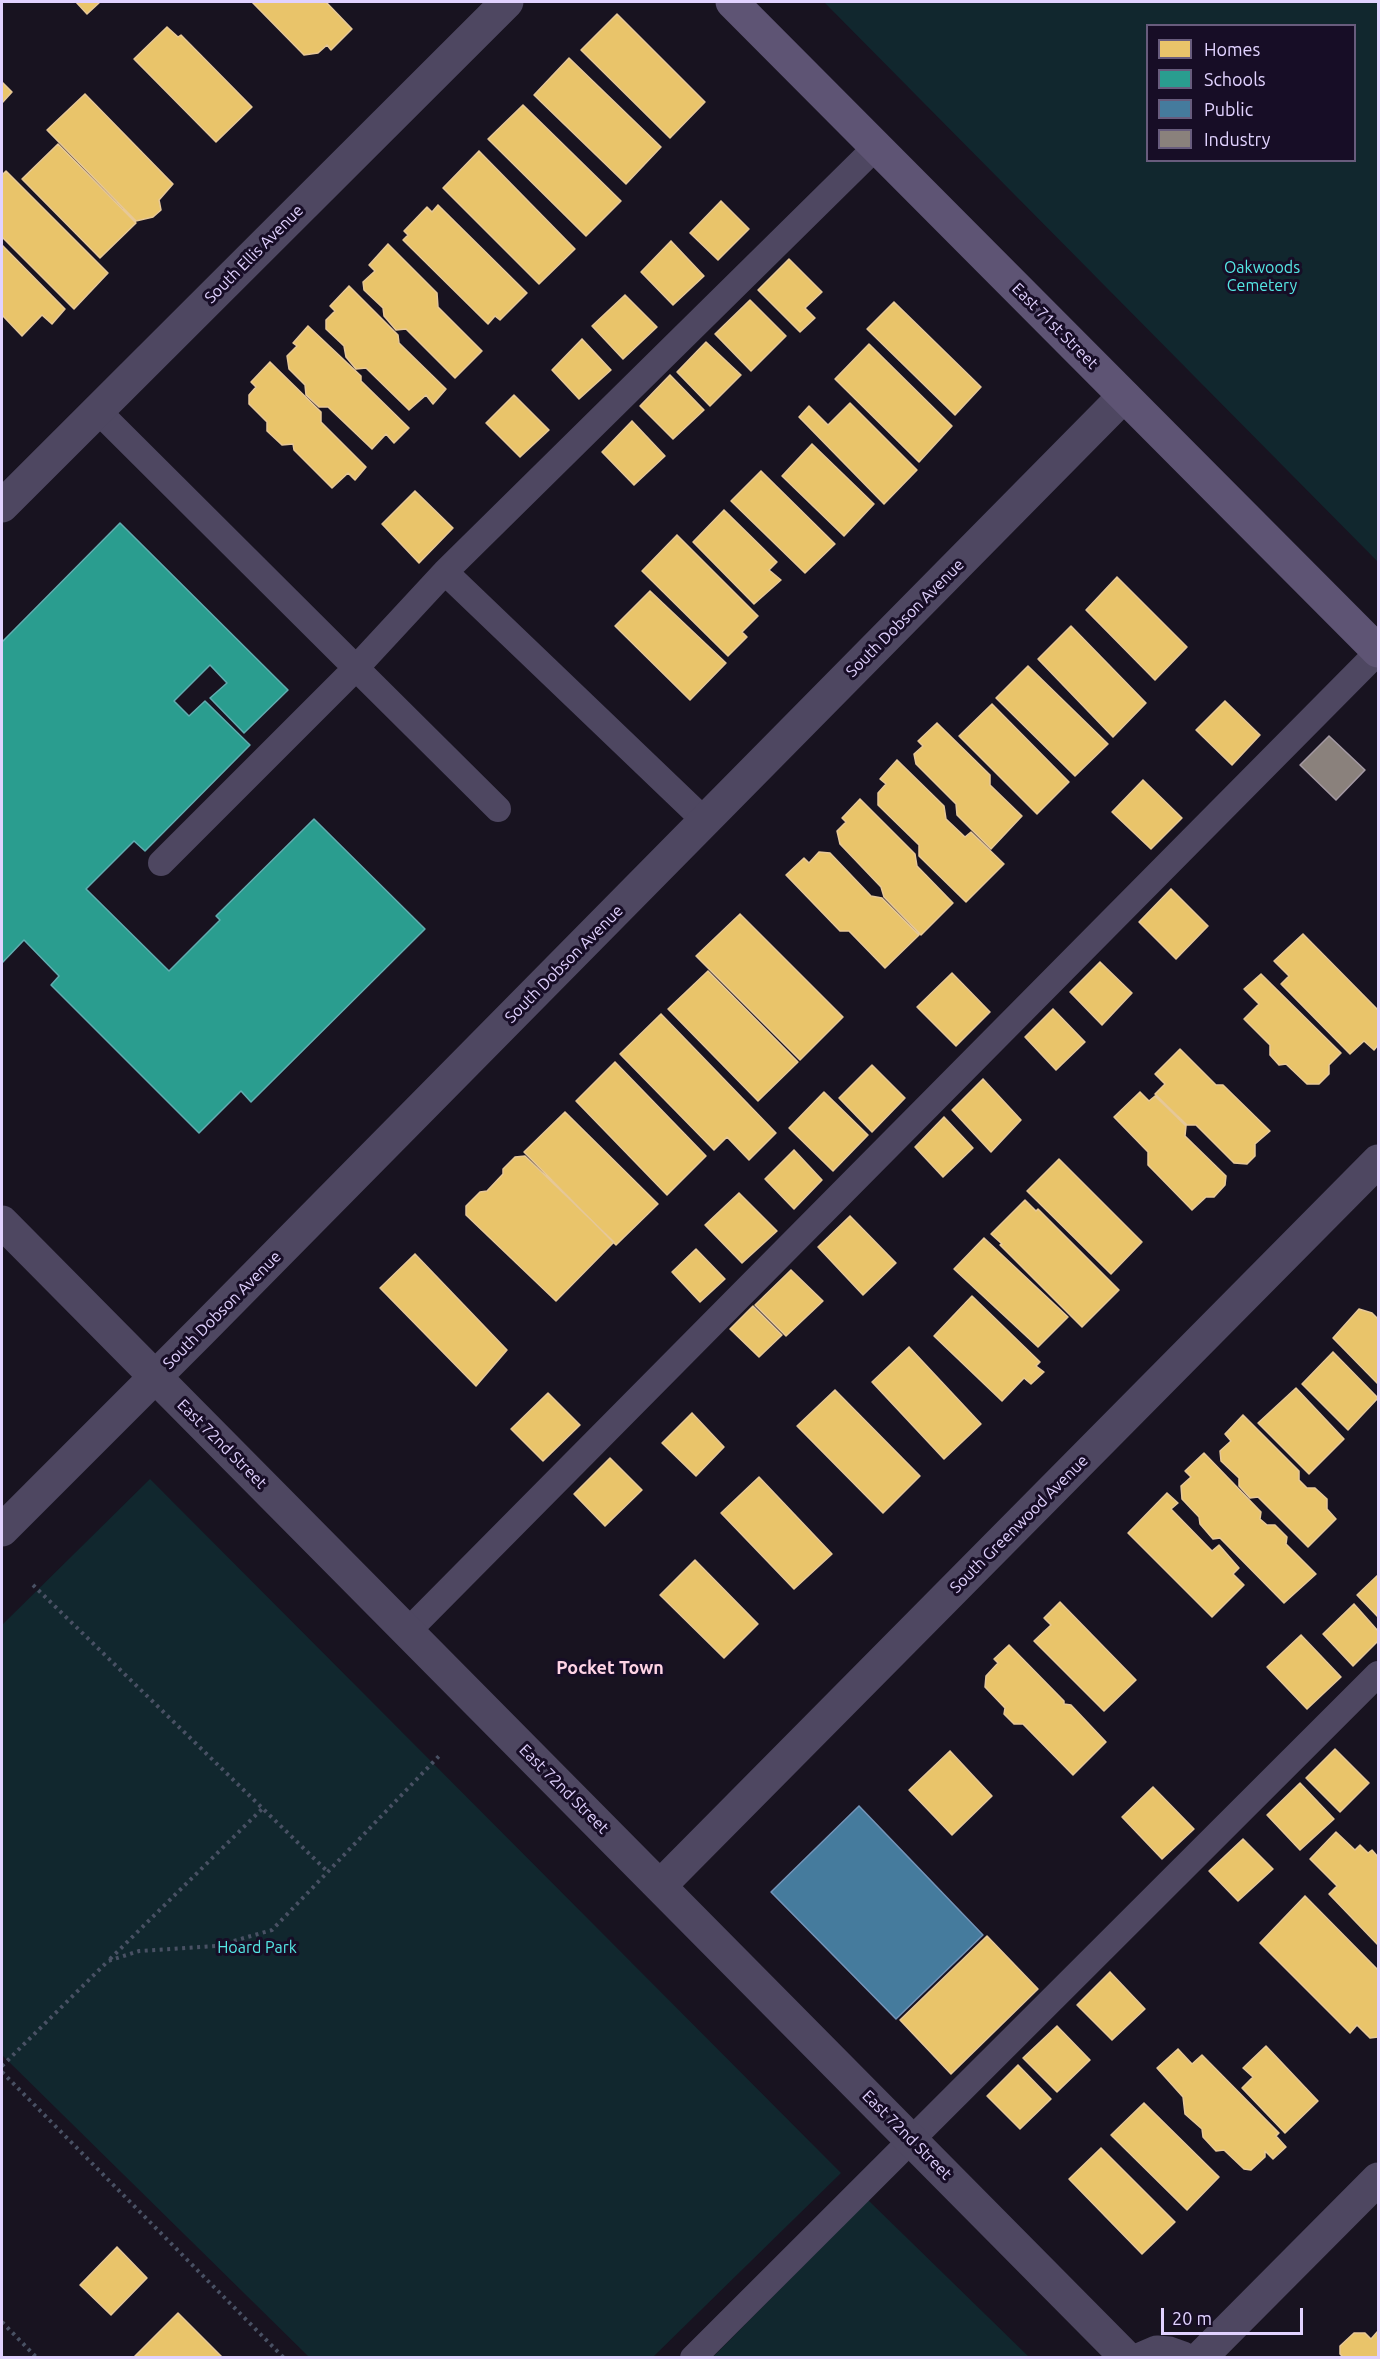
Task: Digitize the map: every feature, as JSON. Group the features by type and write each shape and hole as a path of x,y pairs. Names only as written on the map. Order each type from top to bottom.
{"main road":[{"name":"East 71st Street","path":"732,2 1378,651"}],"street":[{"name":"South Ellis Avenue","path":"2,506 507,2"},
{"name":"South Dobson Avenue","path":"2,1530 1124,396"},
{"name":"South Greenwood Avenue","path":"660,1886 1378,1161"},
{"name":"East 72nd Street","path":"2,1222 1127,2358"},
{"path":"1200,2358 1378,2179"},
{"path":"1143,2358 1156,2352 1169,2353 1183,2358"}],"lane":[{"path":"162,863 356,668 445,572 876,147"},
{"path":"97,410 498,809"},
{"path":"445,572 705,821"},
{"path":"408,1631 1378,651"},
{"path":"693,2358 1378,1674"}],"path":[{"path":"33,1585 328,1872"},
{"path":"108,1961 139,1951 216,1946 272,1930 440,1755"},
{"path":"2,2066 262,1808"},
{"path":"2,2072 284,2358"},
{"path":"2,2322 37,2358"}],"green space":[{"name":"Oakwoods Cemetery","path":"824,2 1378,2 1378,562"},
{"name":"Hoard Park","path":"150,1479 841,2173 653,2357 309,2357 2,2055 2,1625"},
{"path":"868,2200 1029,2357 712,2358"}],"building: Homes":[{"path":"76,2 100,2 87,14"},
{"path":"252,2 326,2 352,29 331,50 327,45 318,53 304,55"},
{"path":"617,14 705,102 670,138 581,50"},
{"path":"167,27 178,37 181,35 252,107 216,142 134,59"},
{"path":"569,58 661,147 626,184 534,95"},
{"path":"2,82 12,92 2,103"},
{"path":"85,94 173,184 159,200 161,210 153,217 136,221 47,130"},
{"path":"523,105 621,201 586,236 488,139"},
{"path":"58,144 136,223 100,258 22,179"},
{"path":"479,151 575,249 539,284 443,188"},
{"path":"6,171 108,273 74,309 2,237 2,175"},
{"path":"721,201 749,229 718,260 690,233"},
{"path":"438,205 527,293 500,320 495,316 488,324 403,240 408,235 404,231 427,207 432,212"},
{"path":"671,241 704,276 673,305 641,272"},
{"path":"388,244 437,293 438,307 482,351 455,378 406,329 396,330 384,316 383,308 364,290 363,282 375,271 369,265"},
{"path":"2,245 65,309 52,324 42,315 22,336 2,315"},
{"path":"789,259 822,292 805,308 815,318 800,332 758,290"},
{"path":"349,286 398,335 399,343 446,389 433,404 426,395 409,410 366,368 356,369 346,357 344,346 326,329 326,320 335,311 330,306"},
{"path":"625,295 657,327 623,359 592,326"},
{"path":"750,300 786,336 751,371 715,334"},
{"path":"894,302 981,387 955,415 867,329"},
{"path":"308,326 361,376 361,381 409,428 394,443 386,434 372,449 328,407 319,407 306,395 305,385 289,369 287,356 297,346 293,343"},
{"path":"582,339 611,370 579,399 552,370"},
{"path":"706,342 741,375 710,406 677,372"},
{"path":"869,344 952,426 919,462 835,379"},
{"path":"270,362 321,412 321,422 366,467 355,480 348,473 332,488 294,450 293,444 282,445 267,431 267,422 249,404 249,395 256,387 251,382"},
{"path":"670,375 704,410 673,439 640,406"},
{"path":"514,395 549,430 520,457 486,423"},
{"path":"850,403 917,470 884,504 799,417 809,406 828,425"},
{"path":"632,421 665,456 634,485 602,452"},
{"path":"812,444 874,504 844,536 782,476"},
{"path":"761,471 835,544 805,573 731,501"},
{"path":"415,491 453,528 419,563 382,524"},
{"path":"724,510 777,562 769,570 781,580 754,604 693,542"},
{"path":"677,535 758,616 742,632 747,637 728,656 642,571"},
{"path":"1117,577 1187,647 1155,680 1086,610"},
{"path":"650,591 726,663 690,700 615,626"},
{"path":"1071,626 1146,703 1113,737 1038,659"},
{"path":"1028,666 1108,744 1075,776 996,698"},
{"path":"1225,701 1260,735 1232,765 1196,730"},
{"path":"992,704 1069,782 1037,814 959,736"},
{"path":"937,723 990,775 990,785 1022,816 991,849 957,815 956,804 916,764 914,754 923,746 918,741"},
{"path":"897,760 944,806 946,819 965,837 971,832 1004,864 966,902 919,856 919,845 878,805 878,793 886,784 880,779"},
{"path":"1143,780 1182,818 1151,849 1112,812"},
{"path":"860,799 915,854 917,866 953,903 921,935 884,897 881,887 840,844 837,831 846,822 842,818"},
{"path":"819,852 830,853 871,896 882,898 919,935 885,968 849,931 840,931 786,875 804,858 809,863"},
{"path":"1171,889 1208,926 1176,959 1139,922"},
{"path":"740,914 843,1017 800,1060 696,956"},
{"path":"1303,934 1378,1010 1378,1045 1374,1050 1364,1041 1350,1054 1281,984 1289,976 1274,961"},
{"path":"1100,962 1132,993 1102,1025 1070,992"},
{"path":"708,971 798,1062 758,1101 668,1009"},
{"path":"952,973 990,1012 956,1046 917,1007"},
{"path":"1261,974 1341,1053 1329,1065 1329,1074 1319,1084 1307,1084 1286,1064 1279,1065 1270,1055 1270,1045 1244,1019 1259,1004 1244,989"},
{"path":"1053,1009 1085,1042 1056,1070 1025,1037"},
{"path":"661,1014 776,1133 749,1160 727,1137 714,1150 620,1054"},
{"path":"1180,1049 1216,1085 1223,1085 1270,1131 1255,1144 1255,1156 1247,1164 1234,1163 1196,1125 1187,1125 1155,1094 1165,1084 1155,1074"},
{"path":"615,1062 706,1156 667,1195 576,1101"},
{"path":"872,1065 905,1098 872,1132 839,1098"},
{"path":"983,1079 1021,1120 991,1152 952,1110"},
{"path":"824,1092 868,1135 833,1171 789,1128"},
{"path":"1140,1092 1149,1101 1155,1096 1186,1126 1185,1136 1226,1176 1225,1185 1214,1197 1206,1197 1192,1210 1148,1165 1148,1152 1114,1117"},
{"path":"565,1112 658,1204 616,1245 524,1152"},
{"path":"944,1117 973,1148 943,1177 915,1147"},
{"path":"794,1150 822,1180 794,1209 765,1179"},
{"path":"525,1156 614,1242 556,1301 466,1215 466,1206 480,1192 487,1191 515,1157"},
{"path":"1059,1159 1142,1242 1111,1274 1027,1191"},
{"path":"739,1193 777,1231 742,1263 705,1225"},
{"path":"1025,1200 1036,1211 1038,1209 1119,1290 1082,1327 991,1234"},
{"path":"850,1216 896,1263 863,1295 818,1247"},
{"path":"984,1238 1068,1317 1038,1347 954,1269"},
{"path":"696,1249 725,1279 700,1302 672,1272"},
{"path":"415,1254 507,1350 476,1386 380,1288"},
{"path":"791,1270 823,1301 786,1336 755,1305"},
{"path":"972,1296 1040,1362 1036,1366 1044,1372 1031,1384 1024,1378 1002,1401 934,1336"},
{"path":"753,1306 782,1335 759,1357 730,1329"},
{"path":"1359,1309 1372,1313 1378,1319 1378,1384 1333,1338"},
{"path":"909,1347 981,1424 944,1459 872,1382"},
{"path":"1333,1352 1378,1398 1348,1430 1302,1384"},
{"path":"1296,1388 1344,1439 1309,1474 1258,1423"},
{"path":"835,1390 920,1476 883,1513 797,1426"},
{"path":"548,1393 580,1425 543,1461 511,1429"},
{"path":"692,1413 724,1447 696,1476 662,1443"},
{"path":"1243,1415 1299,1471 1299,1480 1307,1488 1315,1488 1327,1499 1327,1509 1336,1519 1308,1547 1258,1497 1250,1498 1239,1486 1239,1478 1221,1461 1220,1451 1231,1441 1225,1434"},
{"path":"1204,1453 1261,1512 1260,1519 1267,1525 1275,1525 1287,1537 1286,1544 1316,1574 1284,1603 1220,1538 1213,1539 1200,1524 1199,1517 1182,1499 1181,1486 1191,1477 1185,1471"},
{"path":"610,1458 642,1490 605,1526 574,1494"},
{"path":"759,1477 832,1554 794,1589 721,1513"},
{"path":"1167,1493 1178,1503 1171,1509 1212,1551 1219,1545 1239,1568 1233,1574 1244,1585 1212,1617 1128,1533"},
{"path":"695,1560 758,1624 724,1658 660,1595"},
{"path":"1378,1575 1378,1617 1357,1595"},
{"path":"1060,1602 1136,1680 1104,1711 1034,1641 1051,1625 1044,1618"},
{"path":"1354,1604 1378,1631 1378,1641 1353,1666 1323,1634"},
{"path":"1301,1635 1341,1677 1307,1709 1267,1667"},
{"path":"1009,1645 1064,1701 1064,1704 1071,1705 1106,1742 1073,1775 1023,1724 1014,1724 1004,1714 1005,1708 985,1687 986,1676 998,1663 994,1659"},
{"path":"1335,1749 1369,1783 1340,1812 1306,1778"},
{"path":"950,1751 992,1796 952,1835 909,1790"},
{"path":"1300,1783 1334,1819 1300,1850 1267,1815"},
{"path":"1153,1787 1194,1829 1162,1859 1122,1817"},
{"path":"1336,1832 1355,1850 1360,1845 1368,1853 1372,1850 1378,1857 1378,1945 1329,1894 1337,1886 1310,1859"},
{"path":"1243,1839 1273,1869 1238,1901 1209,1871"},
{"path":"1305,1896 1378,1970 1378,2037 1370,2038 1357,2025 1350,2033 1260,1943"},
{"path":"987,1936 1038,1989 951,2074 900,2020"},
{"path":"1110,1972 1145,2009 1112,2040 1077,2005"},
{"path":"1057,2026 1090,2060 1057,2092 1023,2058"},
{"path":"1266,2046 1318,2101 1285,2133 1242,2088 1253,2077 1243,2068"},
{"path":"1178,2049 1192,2064 1202,2055 1279,2133 1276,2136 1286,2147 1273,2159 1265,2151 1265,2157 1251,2170 1244,2169 1224,2150 1216,2151 1203,2137 1202,2129 1185,2114 1183,2097 1157,2068"},
{"path":"1018,2065 1051,2099 1020,2129 987,2096"},
{"path":"1144,2103 1219,2177 1187,2210 1111,2135"},
{"path":"1101,2148 1175,2222 1142,2254 1069,2179"},
{"path":"117,2247 147,2278 111,2315 80,2285"},
{"path":"178,2313 223,2358 133,2358"},
{"path":"1378,2331 1378,2358 1344,2358 1340,2354 1340,2346 1354,2333 1365,2333 1371,2339"}],"building: Schools":[{"path":"120,523 288,690 244,733 210,698 227,683 210,665 174,701 189,716 205,701 250,745 145,851 134,841 86,889 169,971 220,920 216,916 314,819 425,929 251,1102 241,1091 199,1133 51,985 59,976 24,940 2,963 2,642"}],"building: Public":[{"path":"859,1806 983,1935 896,2019 771,1892"}],"building: Industry":[{"path":"1329,736 1365,770 1336,800 1300,765"}],"district":[{"name":"Pocket Town","path":"610,1668"}]}
